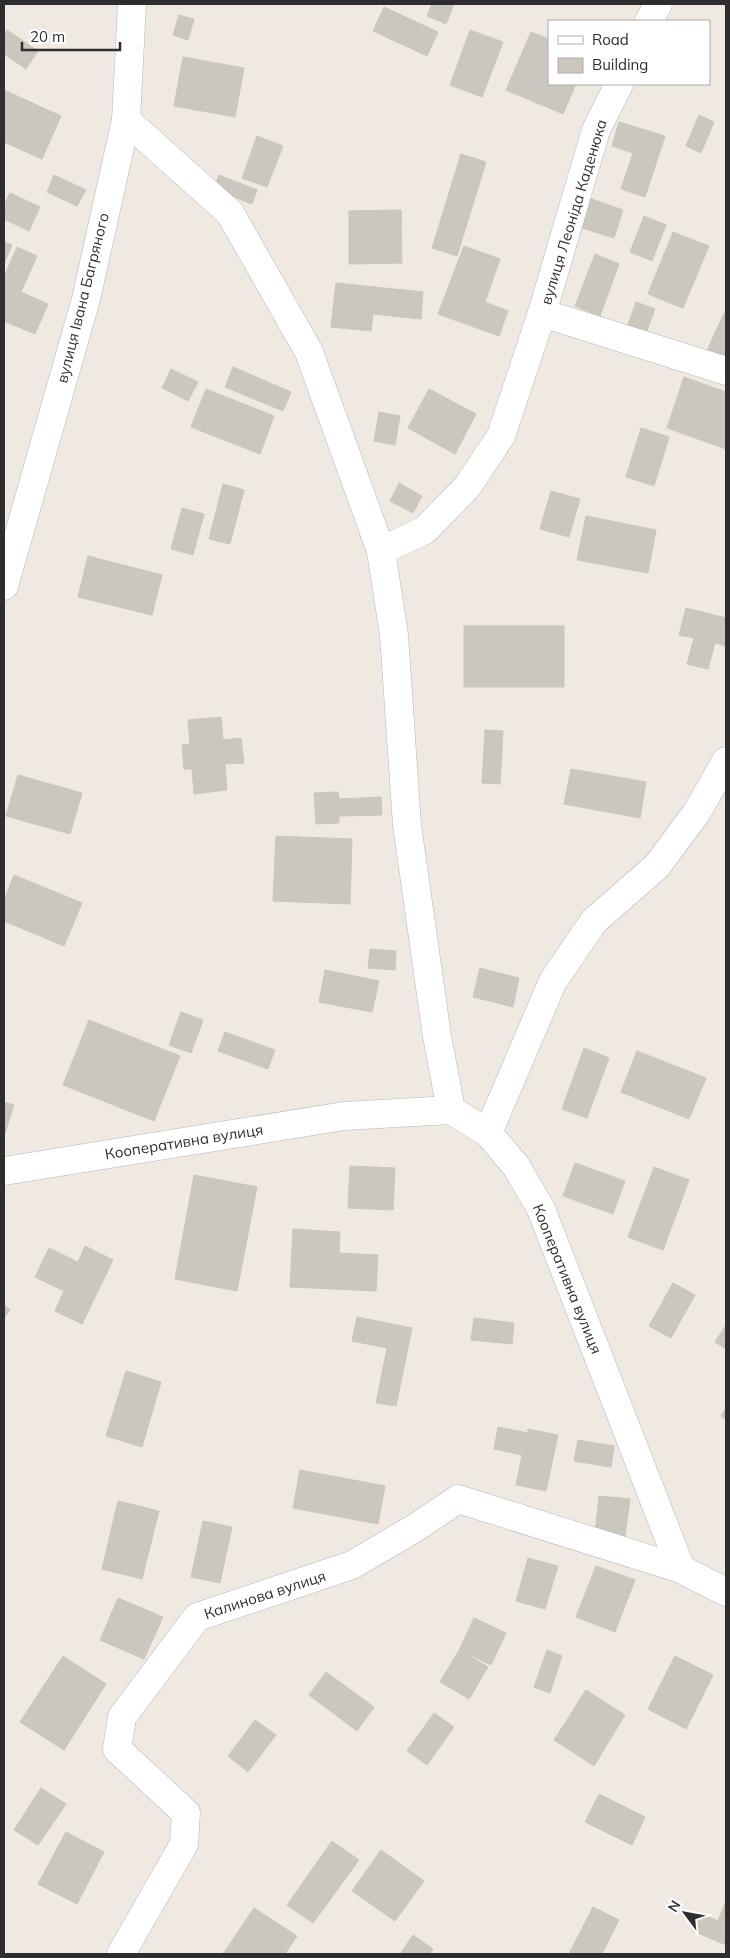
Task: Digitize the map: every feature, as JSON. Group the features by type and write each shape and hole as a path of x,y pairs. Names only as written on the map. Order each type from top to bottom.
{"street":[{"name":"вулиця Івана Багряного","path":"4,586 86,299 126,120 132,4"},
{"path":"650,20 658,4"},
{"name":"вулиця Леоніда Каденюка","path":"381,551 425,530 467,487 501,436 542,313 596,130 618,85"},
{"path":"126,120 230,213 308,352 381,551 394,635 407,825 437,1036 451,1110"},
{"name":"вулиця Леоніда Каденюка","path":"542,313 726,371"},
{"path":"488,1133 553,981 594,921 656,866 697,812 726,761"},
{"name":"Кооперативна вулиця","path":"4,1171 344,1116 451,1110 488,1133 516,1166 541,1209 681,1569"},
{"name":"Калинова вулиця","path":"121,1954 184,1844 186,1813 117,1749 122,1717 197,1617 352,1565 415,1528 458,1499 681,1569"},
{"path":"681,1569 726,1592"}],"building":[{"path":"432,4 454,4 446,24 427,16"},
{"path":"384,7 438,32 427,56 373,31"},
{"path":"179,15 194,19 188,40 173,35"},
{"path":"7,30 38,51 26,69 4,54 4,35"},
{"path":"470,30 503,42 482,97 450,85"},
{"path":"531,32 548,39 548,85 576,85 563,114 506,90"},
{"path":"183,57 244,68 235,117 174,106"},
{"path":"4,90 61,116 42,159 4,142"},
{"path":"699,115 714,122 701,153 686,146"},
{"path":"619,122 665,136 645,197 621,189 633,153 612,146"},
{"path":"257,136 283,146 267,187 242,178"},
{"path":"461,154 486,162 457,256 432,248"},
{"path":"54,175 86,190 77,206 47,192"},
{"path":"219,175 257,190 252,204 214,189"},
{"path":"10,193 40,207 29,231 4,219 4,206"},
{"path":"589,198 623,210 614,238 579,227"},
{"path":"401,210 402,263 349,264 349,211"},
{"path":"644,216 666,225 652,261 630,252"},
{"path":"673,232 709,246 683,308 648,294"},
{"path":"4,242 12,245 4,264"},
{"path":"464,246 500,259 485,302 508,311 499,336 438,314"},
{"path":"17,247 37,256 21,292 48,304 35,334 4,321 4,277"},
{"path":"595,254 619,264 600,316 575,306"},
{"path":"336,283 423,292 421,319 373,314 371,331 331,327"},
{"path":"636,302 655,309 644,338 626,330"},
{"path":"724,313 726,314 726,364 705,355"},
{"path":"233,367 291,392 283,411 225,387"},
{"path":"171,369 198,382 188,401 162,388"},
{"path":"684,377 726,392 726,449 667,428"},
{"path":"206,389 274,416 260,454 191,427"},
{"path":"429,389 476,414 455,454 408,428"},
{"path":"379,412 400,416 395,445 374,441"},
{"path":"641,428 669,437 654,486 626,477"},
{"path":"399,483 422,496 413,513 390,501"},
{"path":"223,484 244,490 230,544 209,539"},
{"path":"551,491 580,499 569,537 540,529"},
{"path":"182,508 204,514 193,555 171,549"},
{"path":"586,516 656,530 648,573 577,560"},
{"path":"88,556 162,575 152,615 78,597"},
{"path":"686,608 726,618 726,646 715,643 708,669 687,664 694,638 679,635"},
{"path":"464,626 564,626 564,687 464,687"},
{"path":"221,717 223,740 241,738 244,763 225,764 227,790 194,794 192,769 184,769 182,745 190,744 188,720"},
{"path":"485,730 503,731 500,784 482,783"},
{"path":"571,769 646,782 640,818 564,804"},
{"path":"18,775 82,793 70,834 6,816"},
{"path":"338,792 339,799 381,797 382,815 339,816 339,823 316,824 314,793"},
{"path":"276,836 352,839 350,904 273,901"},
{"path":"14,875 82,903 64,946 4,921 4,900"},
{"path":"370,949 396,951 395,970 368,968"},
{"path":"480,968 519,978 513,1007 473,997"},
{"path":"325,970 379,981 372,1012 319,1002"},
{"path":"181,1012 203,1020 191,1053 169,1045"},
{"path":"89,1020 180,1056 154,1121 63,1085"},
{"path":"225,1032 275,1050 268,1069 218,1051"},
{"path":"584,1048 609,1058 587,1118 562,1109"},
{"path":"637,1051 706,1078 689,1119 621,1092"},
{"path":"4,1102 14,1105 4,1136"},
{"path":"575,1163 625,1181 613,1214 563,1196"},
{"path":"350,1166 395,1168 393,1210 348,1208"},
{"path":"654,1167 689,1180 663,1250 628,1237"},
{"path":"194,1175 257,1187 237,1291 175,1279"},
{"path":"293,1229 340,1232 339,1253 378,1255 376,1291 290,1287"},
{"path":"85,1246 113,1260 82,1324 55,1311 64,1291 35,1277 49,1248 78,1262"},
{"path":"673,1283 695,1295 671,1338 649,1326"},
{"path":"4,1305 10,1310 4,1318"},
{"path":"357,1317 412,1328 396,1406 376,1403 387,1348 352,1341"},
{"path":"474,1318 514,1323 512,1344 471,1340"},
{"path":"726,1325 726,1349 715,1342"},
{"path":"126,1371 161,1382 142,1447 106,1436"},
{"path":"726,1408 726,1420 721,1416"},
{"path":"498,1427 528,1433 528,1429 558,1435 546,1491 516,1485 522,1455 494,1449"},
{"path":"578,1440 614,1446 611,1467 574,1461"},
{"path":"300,1470 385,1486 378,1524 293,1508"},
{"path":"599,1496 630,1499 625,1537 595,1534"},
{"path":"118,1501 159,1511 142,1579 102,1569"},
{"path":"203,1521 232,1527 220,1583 191,1577"},
{"path":"528,1558 558,1566 545,1609 516,1601"},
{"path":"596,1566 635,1580 615,1632 576,1617"},
{"path":"118,1598 163,1617 144,1659 100,1640"},
{"path":"474,1618 506,1633 491,1665 459,1650"},
{"path":"459,1650 488,1667 469,1699 440,1682"},
{"path":"547,1650 562,1656 550,1693 534,1687"},
{"path":"63,1656 106,1684 64,1750 20,1722"},
{"path":"675,1656 713,1675 686,1729 648,1709"},
{"path":"326,1672 374,1707 357,1731 309,1695"},
{"path":"586,1690 625,1715 594,1766 554,1740"},
{"path":"434,1713 454,1727 427,1765 407,1751"},
{"path":"255,1720 276,1735 248,1772 228,1756"},
{"path":"41,1788 66,1804 38,1845 14,1830"},
{"path":"599,1794 645,1817 632,1845 585,1822"},
{"path":"66,1832 104,1852 77,1904 38,1884"},
{"path":"332,1841 359,1860 313,1923 287,1905"},
{"path":"381,1850 424,1881 395,1921 352,1891"},
{"path":"726,1901 726,1945 693,1931 700,1913 718,1921"},
{"path":"593,1907 619,1920 602,1954 569,1954"},
{"path":"254,1908 297,1936 285,1954 223,1954"},
{"path":"413,1935 433,1949 430,1954 400,1954"}]}
